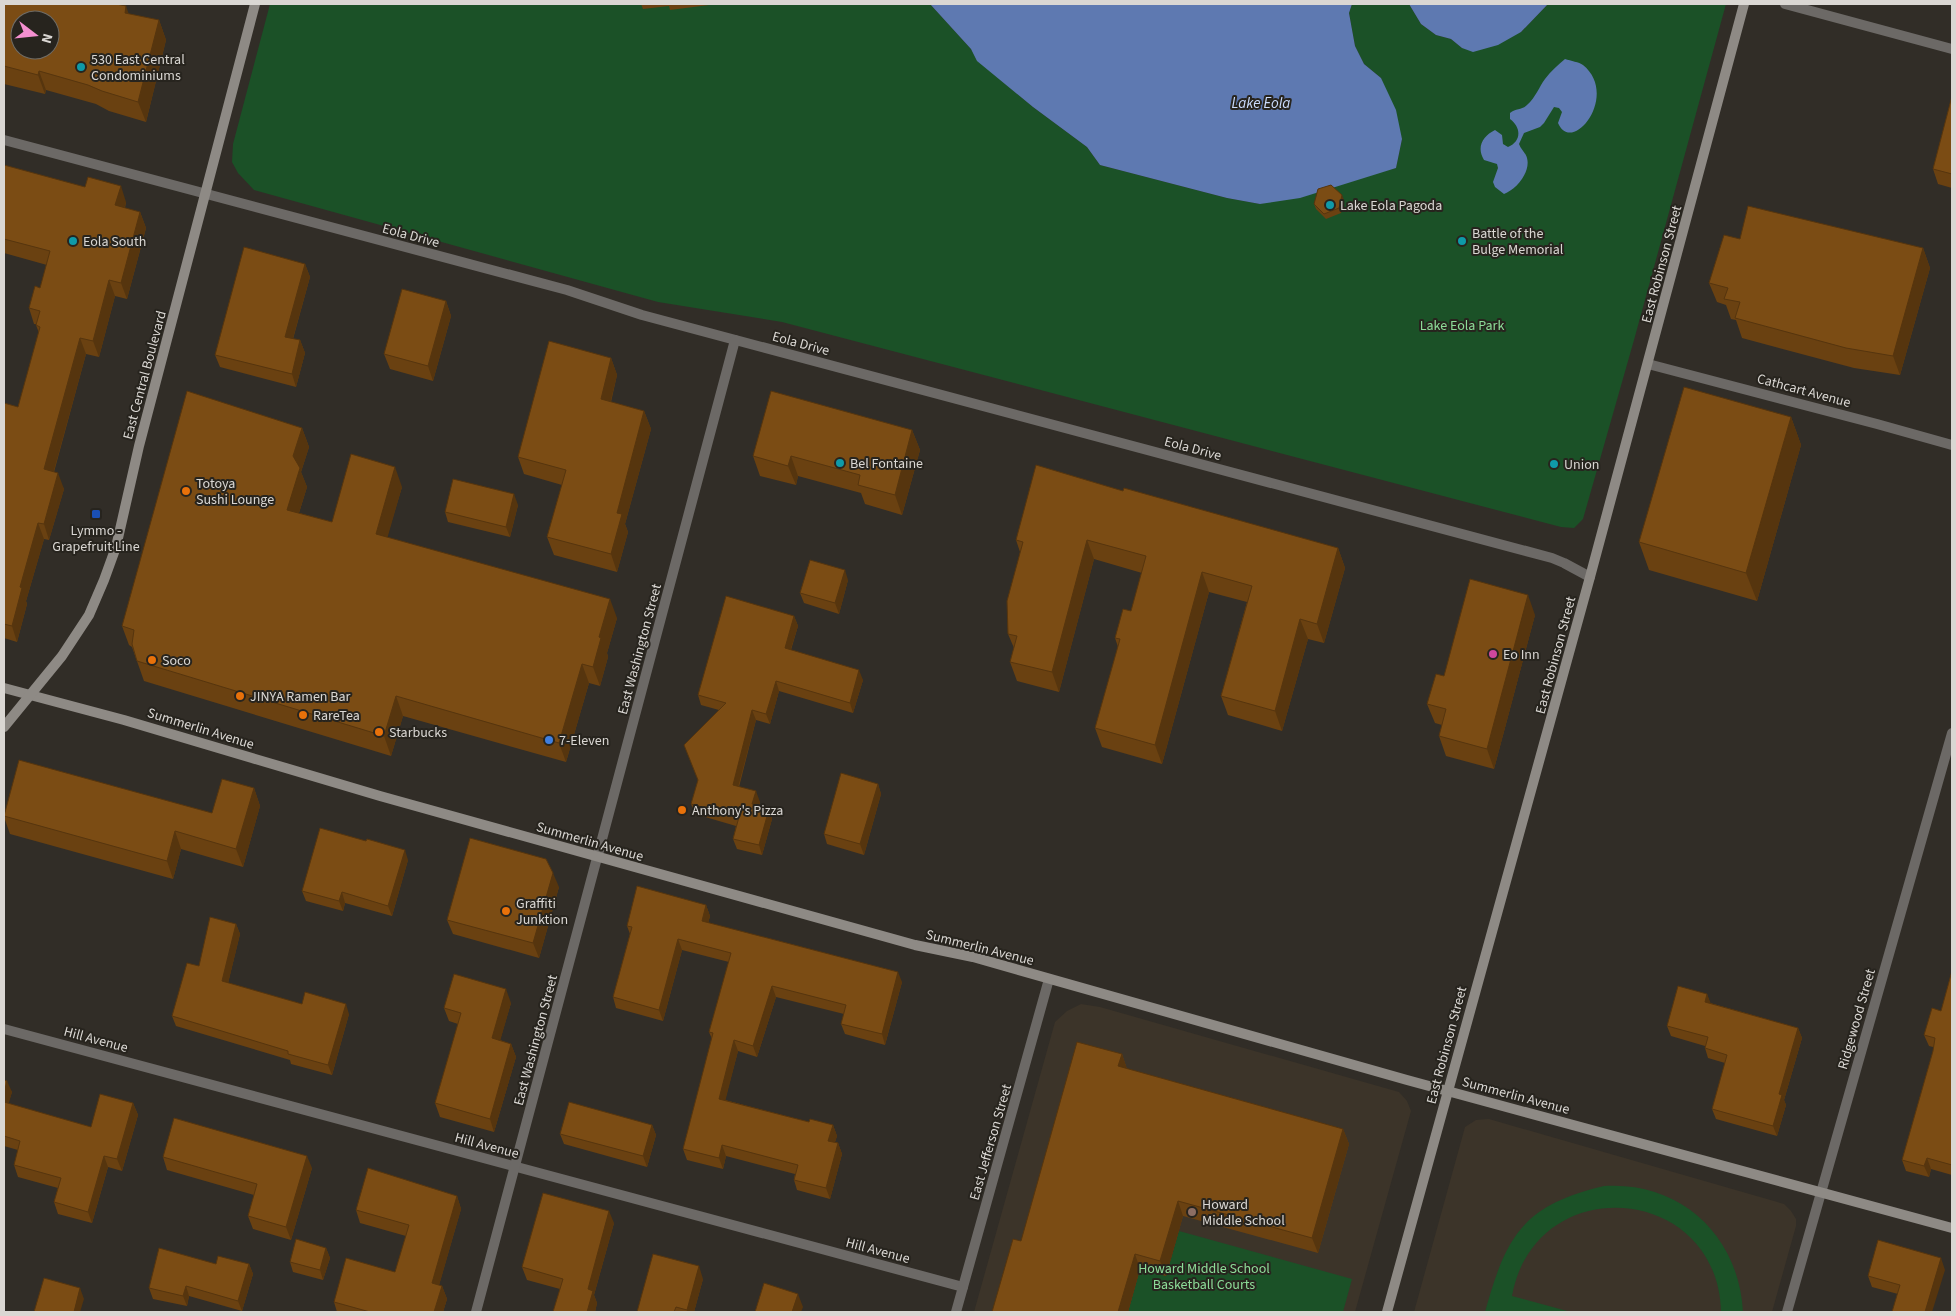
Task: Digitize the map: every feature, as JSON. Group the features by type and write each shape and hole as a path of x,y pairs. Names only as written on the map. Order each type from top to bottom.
{"street":[{"name":"East Central Boulevard","path":"4,728 67,648 89,614 116,547 139,446 255,4"},
{"name":"East Robinson Street","path":"1386,1312 1590,576 1744,4"},
{"path":"1785,4 1952,49"},
{"name":"Eola Drive","path":"4,140 567,290 642,315 1552,558 1564,562 1590,576"},
{"name":"East Washington Street","path":"476,1312 735,340"},
{"name":"Cathcart Avenue","path":"1648,364 1952,445"},
{"name":"Summerlin Avenue","path":"4,688 124,720 380,796 915,945 973,956 1448,1091 1952,1228"},
{"name":"Ridgewood Street","path":"1787,1312 1952,734"},
{"name":"East Jefferson Street","path":"956,1312 1049,979"},
{"name":"Hill Avenue","path":"4,1029 963,1287"}],"shaded area":[{"name":"Howard Middle School","path":"1081,1004 1100,1007 1399,1092 1407,1101 1411,1111 1355,1312 974,1312 1055,1022 1067,1011"},
{"path":"1489,1119 1784,1204 1796,1219 1796,1226 1772,1312 1414,1312 1465,1127 1476,1120"}],"green space":[{"name":"Lake Eola Park","path":"270,4 930,4 971,49 978,61 1033,107 1087,147 1100,165 1227,198 1260,204 1396,168 1402,139 1381,78 1364,64 1355,46 1349,13 1352,4 1409,4 1421,24 1436,35 1451,39 1462,48 1521,32 1548,4 1726,4 1583,519 1574,528 1561,527 782,322 658,302 254,190 238,173 232,162 233,144"},
{"path":"1604,1186 1632,1187 1658,1193 1681,1204 1701,1219 1718,1237 1730,1260 1739,1285 1743,1312 1721,1312 1712,1269 1690,1237 1660,1217 1624,1208 1587,1211 1554,1227 1527,1255 1512,1296 1571,1312 1485,1312 1501,1263 1522,1228 1536,1214 1554,1203"},
{"name":"Howard Middle School Basketball Courts","path":"1179,1231 1352,1279 1343,1312 1128,1312 1140,1269 1166,1276"}],"water":[{"name":"Lake Eola","path":"930,4 1352,4 1349,13 1355,46 1364,64 1381,78 1396,110 1402,139 1396,168 1300,198 1260,204 1227,198 1100,165 1087,147 1033,107 977,61 971,49"},
{"path":"1409,4 1548,4 1521,32 1498,45 1473,52 1462,48 1451,39 1436,35 1421,24"},
{"path":"1565,59 1583,65 1593,77 1597,91 1595,105 1590,118 1582,127 1573,132 1565,131 1558,123 1562,112 1559,108 1554,107 1540,127 1524,133 1519,144 1526,156 1527,169 1518,185 1504,194 1495,187 1493,182 1498,168 1497,164 1484,160 1481,151 1482,142 1487,135 1495,130 1502,135 1503,144 1508,147 1516,141 1518,130 1510,119 1510,113 1527,105 1533,99 1547,76"}],"building":[{"name":"530 East Central Condominiums","path":"4,4 116,4 126,6 125,13 159,20 138,102 39,71 38,75 4,66"},
{"path":"1952,96 1952,174 1933,169"},
{"path":"4,165 85,187 88,177 121,186 115,205 140,212 121,283 109,280 93,341 80,338 44,469 58,473 44,524 38,523 20,587 22,588 12,626 4,624 4,403 18,407 40,327 36,325 40,311 29,308 35,286 40,288 50,251 4,239"},
{"name":"Lake Eola Pagoda","path":"1331,185 1342,195 1339,208 1324,214 1314,204 1318,189"},
{"path":"1748,206 1923,248 1893,356 1846,348 1735,318 1740,302 1724,299 1728,288 1709,283 1724,235 1740,239"},
{"path":"244,247 305,264 285,337 300,340 292,374 215,355"},
{"path":"402,289 446,301 428,366 384,354"},
{"path":"549,341 611,358 601,399 644,411 617,513 622,514 611,554 547,537 566,470 518,457"},
{"path":"1684,387 1791,417 1746,573 1639,542"},
{"path":"187,391 302,428 293,456 300,468 287,510 332,522 351,454 395,467 376,534 610,599 593,667 582,664 559,743 396,696 384,736 137,661 132,644 134,630 122,626"},
{"name":"Bel Fontaine","path":"771,391 912,430 895,495 858,485 860,475 791,456 788,466 753,456"},
{"path":"1036,465 1123,491 1124,488 1338,548 1317,624 1300,619 1275,711 1221,696 1252,586 1202,572 1155,745 1095,728 1120,639 1115,638 1123,609 1131,611 1146,556 1087,540 1052,672 1010,662 1017,636 1008,634 1007,601 1023,542 1016,540"},
{"path":"453,479 514,494 506,527 445,512"},
{"path":"810,560 845,570 835,603 800,593"},
{"name":"Eo Inn","path":"1470,579 1528,595 1487,749 1439,736 1446,709 1427,704 1436,674 1444,676"},
{"path":"726,596 794,616 785,648 859,670 850,703 776,681 766,714 752,710 733,785 756,791 752,804 769,809 759,845 733,839 739,817 691,804 698,780 684,745 726,703 698,695"},
{"path":"19,760 212,813 222,779 254,788 236,849 175,831 167,861 4,816"},
{"path":"841,773 878,784 860,844 824,834"},
{"path":"320,828 405,850 388,906 342,892 339,901 302,891"},
{"name":"Graffiti Junktion","path":"470,838 546,859 553,873 533,943 447,920"},
{"path":"637,886 706,905 702,921 898,972 882,1034 841,1024 846,1005 772,986 753,1046 734,1040 719,1099 809,1122 810,1119 833,1125 828,1141 838,1143 826,1188 794,1180 798,1165 722,1145 719,1158 683,1149 713,1033 709,1032 731,953 678,939 659,1010 613,997 632,927 627,926"},
{"path":"210,917 236,924 222,981 302,1004 305,992 346,1004 328,1065 172,1016 187,963 199,966"},
{"path":"1952,971 1952,1165 1927,1158 1924,1166 1902,1160 1933,1051 1935,1038 1924,1035 1932,1008 1941,1011"},
{"path":"454,974 506,989 492,1038 511,1044 490,1119 435,1103 461,1013 444,1008"},
{"path":"1678,986 1707,994 1705,1002 1798,1028 1779,1094 1782,1095 1773,1126 1712,1109 1727,1055 1705,1048 1708,1037 1667,1026"},
{"name":"Howard Middle School","path":"1077,1042 1122,1054 1118,1066 1343,1129 1312,1238 1178,1201 1160,1261 1135,1254 1118,1312 992,1312 1013,1239 1021,1241"},
{"path":"4,1080 7,1081 4,1093"},
{"path":"100,1094 133,1103 117,1159 104,1156 88,1212 54,1202 61,1178 14,1165 20,1141 4,1136 4,1102 91,1127"},
{"path":"569,1102 652,1125 643,1156 560,1134"},
{"path":"174,1118 307,1156 286,1227 248,1216 257,1184 163,1157"},
{"path":"368,1168 457,1196 432,1283 442,1286 434,1312 370,1312 334,1302 346,1258 395,1272 409,1225 356,1210"},
{"path":"543,1193 609,1211 588,1289 593,1291 587,1312 553,1312 563,1279 522,1267"},
{"path":"296,1239 326,1248 320,1270 290,1262"},
{"path":"1878,1240 1941,1258 1925,1312 1892,1312 1900,1285 1868,1276"},
{"path":"159,1248 216,1264 218,1256 249,1264 238,1301 186,1286 183,1296 149,1288"},
{"path":"653,1254 699,1266 687,1310 676,1307 674,1312 637,1312"},
{"path":"44,1278 80,1288 74,1312 34,1312"},
{"path":"764,1283 798,1294 792,1312 755,1312"}],"place":[{"name":"530 East Central Condominiums","path":"81,67"},
{"name":"Lake Eola Pagoda","path":"1330,205"},
{"name":"Eola South","path":"73,241"},
{"name":"Battle of the Bulge Memorial","path":"1462,241"},
{"name":"Bel Fontaine","path":"840,463"},
{"name":"Union","path":"1554,464"},
{"name":"Totoya Sushi Lounge","path":"186,491"},
{"name":"Lymmo - Grapefruit Line","path":"96,514"},
{"name":"Eo Inn","path":"1493,654"},
{"name":"Soco","path":"152,660"},
{"name":"JINYA Ramen Bar","path":"240,696"},
{"name":"RareTea","path":"303,715"},
{"name":"Starbucks","path":"379,732"},
{"name":"7-Eleven","path":"549,740"},
{"name":"Anthony's Pizza","path":"682,810"},
{"name":"Graffiti Junktion","path":"506,911"},
{"name":"Howard Middle School","path":"1192,1212"}]}
